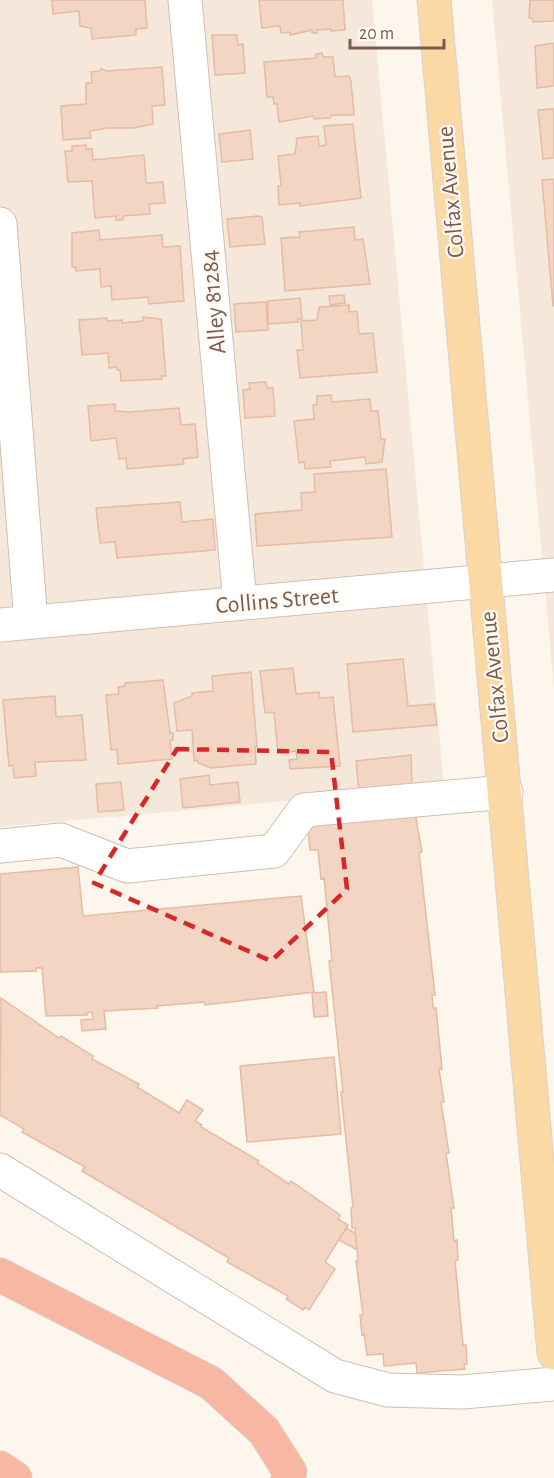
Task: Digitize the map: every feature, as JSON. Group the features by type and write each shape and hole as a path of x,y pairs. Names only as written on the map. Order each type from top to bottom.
{"highway":[{"path":"0,1275 211,1383 264,1431 290,1472 288,1478"},
{"path":"0,1468 15,1478"}],"main road":[{"name":"Colfax Avenue","path":"434,0 554,1353"}],"street":[{"name":"Alley 81284","path":"185,0 240,603"},
{"path":"0,224 16,624"},
{"name":"Collins Street","path":"16,624 554,575"},
{"path":"0,846 61,840 127,866 274,851 304,810 506,792"},
{"path":"0,1170 334,1376 388,1390 462,1392 554,1384"}],"highlighted area":[{"path":"177,749 331,752 347,889 271,961 94,883"}],"shaded area":[{"path":"0,0 372,0 444,787 0,827"},
{"path":"492,0 554,0 554,689"}],"building":[{"path":"52,0 145,0 147,28 136,29 136,35 92,39 91,28 80,26 79,11 53,14"},
{"path":"259,0 343,0 345,30 317,30 317,33 312,33 312,30 290,35 290,32 281,33 280,26 262,28"},
{"path":"530,0 554,0 554,21 533,22 532,18 529,18"},
{"path":"212,35 237,35 238,45 243,44 245,73 215,75"},
{"path":"554,43 554,86 537,88 535,46"},
{"path":"322,53 323,57 333,57 335,77 349,76 354,115 332,115 330,118 314,119 313,116 279,122 277,104 274,104 273,97 267,97 264,62 316,58 316,54"},
{"path":"162,67 165,105 152,106 153,124 134,128 107,128 90,131 91,138 63,140 61,106 86,104 86,83 92,83 91,72 101,69 107,71"},
{"path":"554,109 554,158 543,159 538,110"},
{"path":"353,124 361,198 300,206 300,203 279,205 278,186 281,186 278,156 295,154 297,138 318,136 319,146 326,145 324,126"},
{"path":"250,130 253,159 222,162 219,134"},
{"path":"86,145 86,149 92,149 93,160 144,155 146,181 147,183 163,182 165,203 149,204 150,214 123,216 123,220 116,220 116,216 95,218 92,181 68,182 65,151 72,151 72,146"},
{"path":"554,179 554,306 553,306 542,180"},
{"path":"262,217 265,244 230,247 227,219"},
{"path":"354,227 355,240 363,239 370,284 285,291 281,238 300,237 299,232"},
{"path":"99,230 100,240 162,235 163,247 180,246 184,301 149,304 148,297 112,300 111,286 101,287 100,269 76,271 75,267 72,267 72,233"},
{"path":"344,295 345,303 330,305 329,296"},
{"path":"300,298 302,319 298,319 298,322 268,324 268,301"},
{"path":"266,302 268,330 236,332 234,304"},
{"path":"349,305 349,312 357,311 359,334 373,333 377,372 300,378 297,350 303,350 301,321 317,320 319,307"},
{"path":"143,317 161,319 166,376 161,376 162,379 121,381 120,370 117,370 117,367 109,368 108,353 82,355 79,320 107,318 107,321 122,320 122,323 143,321"},
{"path":"266,382 267,388 273,388 275,416 245,418 243,390 250,389 249,383"},
{"path":"331,395 332,402 370,399 371,411 378,411 381,439 385,439 382,462 366,464 365,457 330,461 331,467 305,469 304,462 299,463 294,421 314,419 313,405 317,405 317,396"},
{"path":"115,404 115,411 129,412 179,408 181,425 195,424 198,457 183,459 184,464 127,469 126,458 119,459 116,438 91,441 88,406"},
{"path":"386,469 392,537 257,546 255,514 302,510 301,493 315,492 314,474"},
{"path":"180,502 182,522 213,519 215,550 117,558 115,542 100,543 96,508"},
{"path":"403,659 408,706 434,704 437,725 353,732 347,664"},
{"path":"293,668 296,694 319,692 320,698 333,697 340,766 290,769 289,760 297,759 296,751 278,753 274,712 265,713 260,671"},
{"path":"251,672 257,747 255,747 256,764 211,768 198,763 198,760 194,761 192,730 177,731 174,703 192,696 192,693 213,691 212,676"},
{"path":"163,680 170,733 173,733 173,740 170,741 172,759 118,764 117,749 111,750 106,695 119,694 118,687 125,686 125,683"},
{"path":"55,696 56,717 82,715 86,760 35,762 36,776 14,778 13,765 9,766 3,700"},
{"path":"411,755 412,785 359,791 356,761"},
{"path":"209,775 210,785 238,782 240,802 183,808 180,779"},
{"path":"121,782 124,810 98,812 96,784"},
{"path":"415,813 422,852 419,853 435,995 432,995 433,1008 436,1008 442,1069 439,1069 444,1102 441,1102 449,1153 446,1153 454,1208 451,1208 454,1241 457,1240 458,1260 455,1261 467,1364 464,1364 465,1369 417,1373 416,1363 384,1366 383,1354 367,1355 364,1334 362,1335 360,1315 363,1315 356,1261 358,1261 355,1228 352,1228 351,1208 353,1207 329,961 332,960 324,878 321,879 318,850 310,850 307,819"},
{"path":"78,867 83,916 301,896 314,992 205,1005 204,1002 157,1006 158,1008 104,1011 106,1029 82,1031 81,1020 93,1019 92,1012 86,1013 87,1015 46,1016 42,968 36,968 36,971 0,972 0,874"},
{"path":"326,992 328,1016 314,1017 312,993"},
{"path":"1,998 59,1038 61,1036 93,1056 92,1059 139,1084 137,1087 179,1113 187,1100 203,1110 195,1121 202,1125 201,1127 259,1161 257,1163 289,1184 291,1181 340,1215 338,1219 348,1225 325,1262 335,1269 309,1310 305,1307 303,1310 286,1299 288,1296 227,1262 229,1258 82,1171 85,1167 22,1132 24,1129 0,1115"},
{"path":"334,1057 341,1134 247,1142 240,1066"},
{"path":"346,1228 355,1233 357,1250 339,1240"}]}
